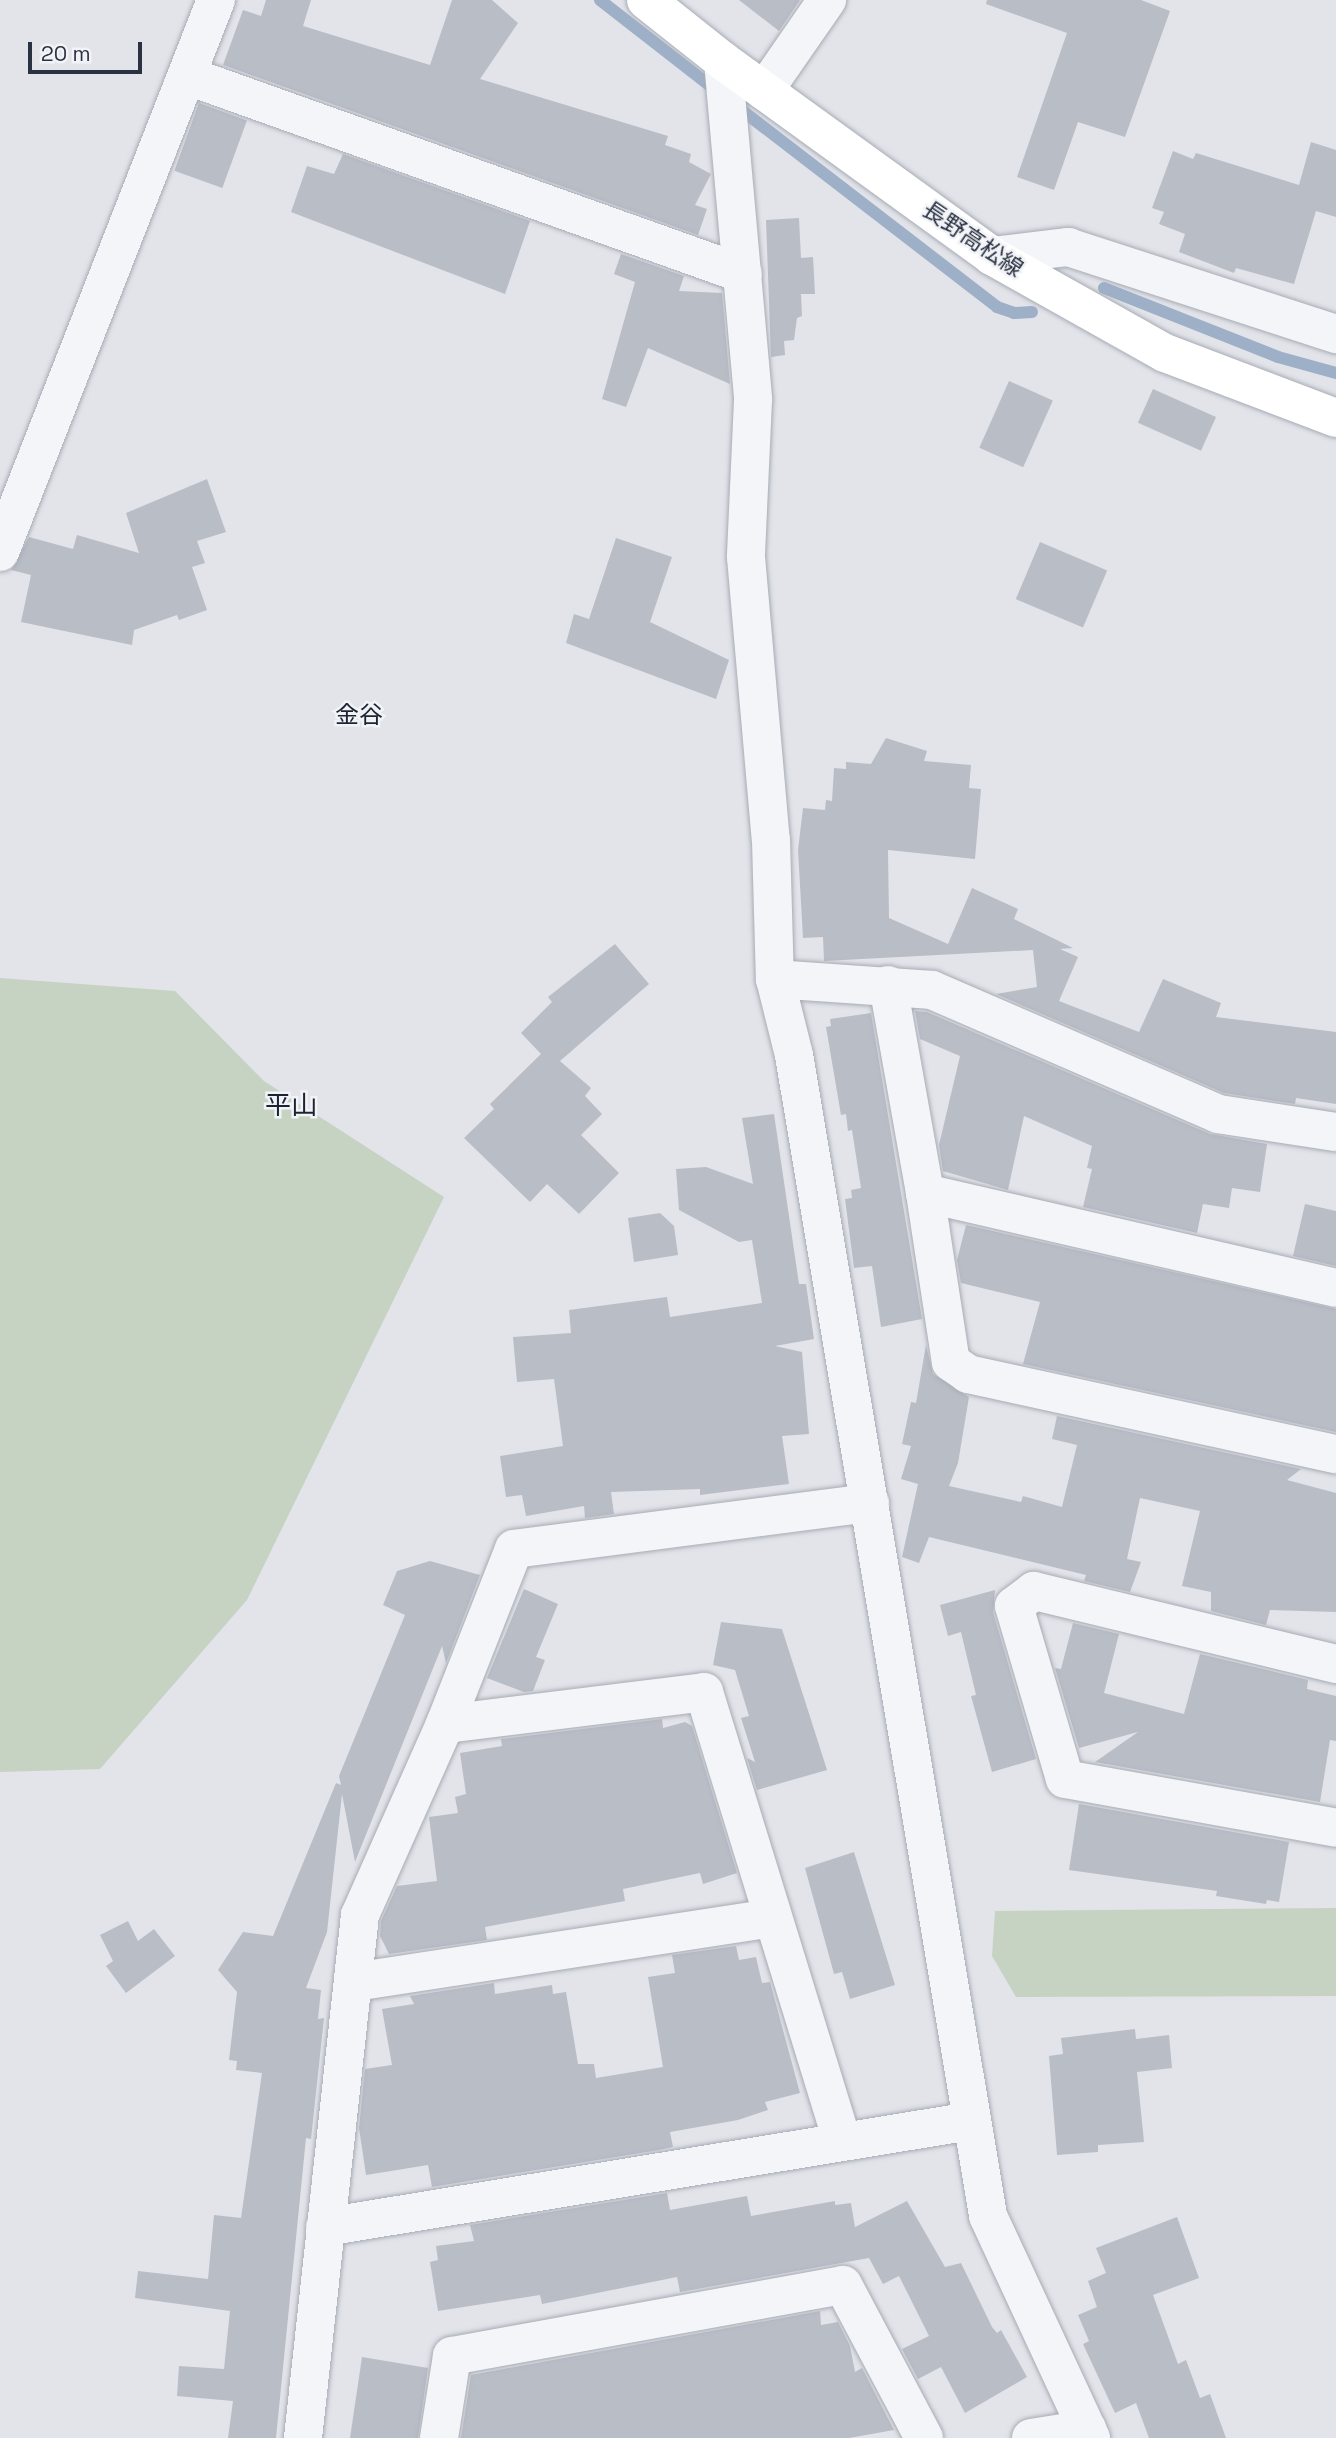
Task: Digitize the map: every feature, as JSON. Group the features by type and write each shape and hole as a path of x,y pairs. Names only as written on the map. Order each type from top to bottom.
{"main road":[{"name":"長野高松線","path":"646,0 724,87 764,91 992,257 1166,353 1336,418"}],"street":[{"path":"0,552 216,0"},
{"path":"764,91 827,0"},
{"path":"188,76 743,274"},
{"path":"724,87 753,400 746,557 771,840 775,979 794,1055 988,2216 1089,2433 1031,2438"},
{"path":"992,257 1068,247 1336,334"},
{"path":"775,979 932,990 1218,1114 1336,1132"},
{"path":"888,985 925,1193 951,1362 968,1374 1336,1454"},
{"path":"925,1193 1336,1288"},
{"path":"303,2438 360,1915 445,1724 514,1549 870,1503"},
{"path":"1336,1664 1034,1591 1014,1606 1065,1779 1336,1828"},
{"path":"445,1724 704,1692 842,2140"},
{"path":"354,1982 772,1918"},
{"path":"324,2227 842,2140 971,2121"},
{"path":"439,2438 453,2357 843,2285 924,2438"}],"green space":[{"path":"0,978 175,991 264,1081 444,1197 247,1600 100,1769 0,1772"},
{"path":"1336,1908 1336,1996 1016,1997 992,1956 995,1911"}],"building":[{"path":"266,0 311,0 303,26 430,65 452,0 492,0 518,23 480,79 668,136 665,145 691,154 689,162 711,174 695,205 707,209 698,235 223,65 243,10 261,16"},
{"path":"739,0 800,0 779,31"},
{"path":"987,0 1141,0 1170,11 1125,137 1078,122 1054,190 1017,177 1067,33 986,4"},
{"path":"199,103 247,120 222,188 174,171"},
{"path":"1311,142 1336,150 1336,217 1316,211 1294,284 1236,268 1234,273 1179,252 1185,234 1159,224 1164,212 1152,208 1173,151 1193,159 1196,153 1299,185"},
{"path":"343,154 530,221 505,294 291,212 307,166 334,174"},
{"path":"799,218 801,258 813,257 815,294 801,294 802,316 797,318 794,340 784,341 785,355 771,357 766,220"},
{"path":"621,254 684,276 679,291 722,293 730,384 648,348 626,407 602,399 635,282 614,274"},
{"path":"1009,381 1053,401 1023,467 979,448"},
{"path":"1153,389 1216,417 1201,451 1138,423"},
{"path":"207,479 226,532 197,541 205,563 192,567 207,610 179,620 177,615 134,630 132,645 21,622 31,575 11,570 29,537 73,549 77,535 139,553 126,513"},
{"path":"616,538 672,557 650,622 729,660 716,699 566,643 574,614 589,619"},
{"path":"1040,542 1107,571 1083,628 1016,599"},
{"path":"886,738 927,751 924,761 971,765 969,788 981,789 975,859 888,850 889,918 948,944 972,888 1018,909 1014,919 1073,948 1060,949 1078,957 1059,1001 1139,1032 1163,979 1221,1003 1216,1017 1336,1032 1336,1104 1296,1098 1295,1104 1224,1093 996,994 1037,987 1033,950 824,961 823,937 803,938 798,850 803,808 825,810 826,800 832,801 834,768 846,769 846,762 871,764"},
{"path":"615,944 649,984 560,1061 591,1088 585,1096 602,1114 581,1135 619,1173 579,1214 547,1184 530,1202 464,1138 494,1109 490,1104 541,1054 521,1033 552,1002 548,997"},
{"path":"915,1011 927,1012 1210,1134 1267,1144 1260,1192 1232,1188 1229,1208 1203,1204 1197,1233 1083,1207 1092,1169 1087,1168 1092,1146 1024,1116 1008,1190 943,1171 939,1145 960,1056 920,1039"},
{"path":"871,1013 922,1319 881,1327 872,1266 854,1268 845,1199 852,1198 851,1190 861,1188 852,1130 848,1131 846,1114 841,1115 826,1027 831,1026 830,1019"},
{"path":"774,1114 799,1284 806,1284 814,1339 775,1346 802,1352 809,1434 782,1436 789,1484 700,1495 700,1489 611,1492 614,1514 585,1518 584,1506 526,1516 522,1495 506,1497 500,1456 563,1446 554,1379 517,1382 513,1337 571,1333 569,1310 667,1297 670,1317 762,1303 752,1240 739,1242 679,1210 676,1169 706,1167 753,1184 742,1118"},
{"path":"1305,1204 1336,1211 1336,1266 1293,1256"},
{"path":"660,1213 674,1226 678,1255 634,1262 628,1218"},
{"path":"966,1225 1336,1309 1336,1432 1023,1364 1040,1302 961,1283 957,1260"},
{"path":"926,1345 933,1374 969,1397 958,1463 949,1486 1021,1502 1023,1496 1062,1507 1077,1445 1052,1439 1057,1416 1301,1469 1287,1480 1336,1493 1336,1612 1270,1610 1266,1625 1211,1611 1211,1592 1182,1586 1200,1511 1140,1498 1127,1559 1141,1562 1130,1592 1084,1581 1086,1575 929,1537 919,1563 902,1557 918,1484 901,1479 911,1446 902,1444 911,1402 916,1403"},
{"path":"430,1561 480,1575 446,1663 442,1646 355,1862 342,1794 327,1932 306,1988 321,1990 318,2019 324,2018 311,2139 306,2138 276,2438 228,2438 233,2401 177,2396 179,2366 224,2369 230,2311 135,2298 138,2271 208,2279 214,2215 241,2218 262,2073 236,2070 237,2061 229,2060 237,1992 218,1970 243,1932 273,1936 336,1783 341,1785 339,1776 405,1615 383,1605 397,1571"},
{"path":"524,1589 558,1604 536,1657 545,1660 533,1691 524,1692 487,1678"},
{"path":"995,1590 993,1612 1036,1759 992,1772 971,1696 976,1695 961,1632 948,1636 940,1605"},
{"path":"721,1622 782,1629 827,1770 757,1790 747,1758 755,1762 741,1718 749,1716 735,1670 713,1665"},
{"path":"1073,1623 1119,1634 1104,1693 1184,1714 1200,1654 1308,1680 1307,1689 1336,1696 1336,1741 1330,1740 1320,1802 1095,1762 1138,1732 1079,1748 1055,1668 1061,1669"},
{"path":"662,1719 663,1728 685,1722 692,1726 737,1873 703,1884 700,1873 623,1889 625,1901 485,1927 487,1940 389,1954 380,1936 381,1921 397,1886 437,1881 429,1817 458,1813 455,1797 466,1794 460,1753 502,1746 501,1739"},
{"path":"1079,1804 1289,1842 1279,1902 1267,1900 1266,1904 1216,1896 1217,1891 1069,1870"},
{"path":"854,1852 895,1985 850,1999 842,1972 834,1974 805,1868"},
{"path":"128,1921 138,1941 154,1929 175,1956 126,1993 106,1966 113,1961 100,1935"},
{"path":"736,1946 739,1960 756,1957 762,1983 770,1982 800,2093 765,2102 768,2110 738,2120 670,2132 673,2147 659,2150 432,2187 428,2165 366,2175 359,2128 365,2069 392,2065 382,2009 414,2004 410,1996 494,1983 495,1994 552,1985 553,1994 566,1992 578,2064 594,2064 596,2078 663,2067 648,1977 675,1973 672,1955"},
{"path":"1135,2029 1136,2039 1169,2035 1172,2068 1137,2072 1144,2142 1098,2145 1098,2152 1057,2155 1049,2056 1063,2054 1061,2038"},
{"path":"667,2193 670,2210 747,2196 751,2216 835,2201 835,2205 851,2203 855,2227 907,2201 945,2267 961,2263 992,2327 997,2333 1001,2330 1027,2377 965,2413 941,2367 918,2379 902,2349 929,2336 899,2276 883,2284 869,2258 680,2292 677,2277 542,2304 540,2295 438,2311 430,2262 438,2260 436,2246 474,2241 470,2225"},
{"path":"1177,2217 1199,2278 1153,2295 1178,2364 1186,2360 1200,2398 1210,2394 1226,2438 1149,2438 1136,2403 1115,2413 1083,2344 1089,2341 1078,2315 1097,2307 1088,2281 1106,2273 1096,2248"},
{"path":"820,2311 821,2325 838,2322 850,2346 855,2372 862,2368 894,2430 849,2438 461,2438 471,2375"},
{"path":"362,2357 428,2368 418,2438 350,2438"}],"waterway":[{"path":"600,0 717,91"},
{"path":"735,105 997,307 1014,313 1032,312"},
{"path":"1104,288 1278,357 1336,373"}],"district":[{"name":"金谷","path":"359,715"},
{"name":"平山","path":"291,1106"}]}
